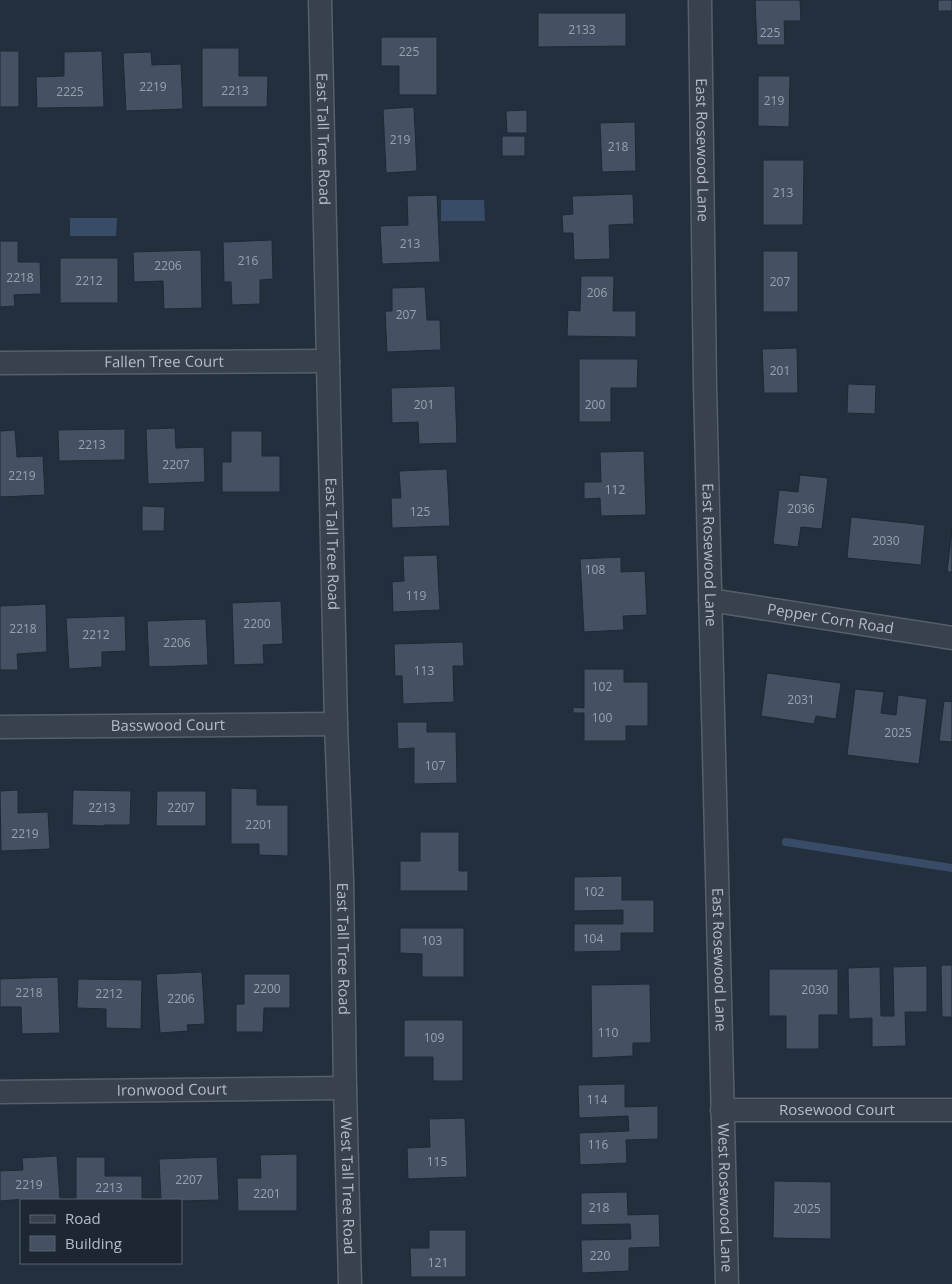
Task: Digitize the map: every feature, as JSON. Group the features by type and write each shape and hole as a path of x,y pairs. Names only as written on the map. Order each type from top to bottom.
{"street":[{"name":"East Tall Tree Road","path":"320,0 336,724 342,878 345,1088"},
{"name":"East Rosewood Lane","path":"700,0 705,386 722,1110"},
{"name":"Fallen Tree Court","path":"0,363 328,361"},
{"name":"Pepper Corn Road","path":"710,600 952,638"},
{"name":"Basswood Court","path":"0,727 336,724"},
{"name":"Ironwood Court","path":"0,1092 345,1088"},
{"name":"West Tall Tree Road","path":"345,1088 350,1284"},
{"name":"Rosewood Court","path":"722,1110 952,1110"},
{"name":"West Rosewood Lane","path":"722,1110 726,1284"}],"water":[{"path":"441,200 484,200 485,221 441,221"},
{"path":"70,218 117,218 116,236 70,236"}],"building":[{"path":"755,0 800,0 801,21 784,21 785,45 757,45"},
{"path":"938,0 952,0 952,11 938,11"},
{"path":"538,13 626,13 626,46 538,47"},
{"path":"381,37 437,37 437,95 399,95 399,66 381,66"},
{"path":"202,48 239,48 239,76 268,76 267,107 202,107"},
{"path":"0,51 19,51 19,107 0,107"},
{"path":"102,51 104,107 37,108 36,77 64,76 64,52"},
{"path":"151,52 152,65 181,64 183,109 126,111 123,53"},
{"path":"758,76 790,76 789,127 758,126"},
{"path":"414,107 417,171 386,173 383,109"},
{"path":"527,110 527,133 507,133 506,111"},
{"path":"635,122 636,171 602,172 600,123"},
{"path":"502,136 525,136 525,156 502,156"},
{"path":"763,160 804,160 803,225 763,225"},
{"path":"633,194 634,224 609,225 610,259 574,260 573,233 563,233 562,215 573,214 572,196"},
{"path":"437,195 440,262 382,264 380,226 408,225 407,196"},
{"path":"272,240 273,279 260,280 260,304 232,305 231,282 224,282 223,242"},
{"path":"0,241 18,241 18,262 40,262 41,294 14,295 15,306 0,307"},
{"path":"201,250 202,308 164,309 163,281 134,282 133,252"},
{"path":"763,251 798,251 798,312 763,312"},
{"path":"60,258 118,258 118,303 60,303"},
{"path":"581,276 614,276 613,311 636,311 636,337 567,336 568,310 580,311"},
{"path":"425,287 427,320 440,320 441,350 387,352 385,311 392,311 392,288"},
{"path":"797,348 798,393 764,393 762,349"},
{"path":"579,359 638,359 637,388 611,388 611,422 579,422"},
{"path":"848,384 876,385 875,414 847,413"},
{"path":"455,386 457,443 419,444 418,422 392,423 391,388"},
{"path":"175,428 176,448 204,447 205,482 148,484 146,429"},
{"path":"125,429 125,460 59,461 58,430"},
{"path":"15,430 17,457 43,456 45,495 0,497 0,431"},
{"path":"231,431 262,431 262,456 280,456 280,492 222,492 222,462 231,462"},
{"path":"644,451 646,515 601,516 600,498 584,499 584,482 601,482 600,452"},
{"path":"447,469 450,526 392,528 391,498 401,498 399,471"},
{"path":"800,475 828,478 822,529 801,527 798,547 773,544 779,490 798,492"},
{"path":"142,506 165,507 164,531 142,531"},
{"path":"851,517 925,525 921,565 847,558"},
{"path":"952,530 952,572 947,572"},
{"path":"437,555 440,610 393,612 392,582 404,581 403,556"},
{"path":"621,557 621,572 645,571 647,615 623,616 624,630 584,632 580,559"},
{"path":"281,601 283,644 263,645 264,664 234,665 232,603"},
{"path":"46,604 47,652 17,654 18,670 0,670 0,606"},
{"path":"125,616 126,651 102,652 102,667 69,669 66,618"},
{"path":"206,619 208,665 149,667 147,621"},
{"path":"463,642 464,666 453,666 454,702 403,704 402,676 395,676 394,644"},
{"path":"584,669 624,669 624,682 648,682 648,726 626,726 626,741 584,741 584,713 573,713 573,707 584,708"},
{"path":"767,673 841,683 836,719 816,716 814,724 761,716"},
{"path":"855,689 884,692 881,713 896,715 898,695 927,699 919,764 847,755"},
{"path":"944,701 952,702 952,742 939,741"},
{"path":"397,722 427,722 427,732 456,732 457,783 414,784 414,748 398,749"},
{"path":"231,788 257,789 257,805 288,805 288,856 259,855 259,844 231,844"},
{"path":"18,790 18,813 48,812 50,849 1,851 0,791"},
{"path":"73,790 131,791 130,825 72,825"},
{"path":"157,791 206,791 206,826 156,826"},
{"path":"420,832 459,832 459,871 468,871 468,891 400,891 400,861 420,861"},
{"path":"622,876 622,900 654,900 654,933 621,933 621,951 574,952 574,924 623,924 623,910 574,911 574,877"},
{"path":"400,928 464,928 464,977 422,977 422,954 400,953"},
{"path":"941,965 952,965 952,1017 942,1017"},
{"path":"927,966 927,1012 905,1012 906,1046 872,1047 872,1018 849,1019 848,968 880,967 881,1016 894,1016 893,967"},
{"path":"769,969 838,969 838,1015 819,1015 819,1049 786,1049 786,1016 769,1016"},
{"path":"202,972 205,1024 187,1025 188,1031 160,1033 156,974"},
{"path":"244,974 290,974 290,1008 264,1008 263,1032 236,1032 236,1004 244,1004"},
{"path":"58,977 60,1033 22,1034 21,1007 0,1007 0,979"},
{"path":"78,979 142,980 141,1029 106,1028 106,1009 77,1008"},
{"path":"650,984 651,1043 633,1043 633,1056 592,1058 591,985"},
{"path":"404,1020 463,1020 463,1081 433,1081 433,1057 404,1057"},
{"path":"625,1084 625,1107 658,1106 658,1139 626,1140 627,1163 580,1165 579,1133 629,1131 628,1116 579,1118 578,1085"},
{"path":"465,1118 467,1177 408,1179 407,1148 430,1147 429,1119"},
{"path":"297,1154 297,1211 238,1211 237,1178 261,1178 260,1155"},
{"path":"57,1156 60,1199 0,1201 0,1171 23,1170 22,1158"},
{"path":"76,1157 105,1157 105,1176 142,1176 142,1199 76,1199"},
{"path":"217,1157 219,1200 182,1201 182,1199 161,1199 159,1159"},
{"path":"774,1181 831,1182 831,1239 773,1238"},
{"path":"627,1192 628,1215 659,1214 660,1247 629,1248 629,1271 582,1273 581,1240 631,1239 630,1224 581,1225 581,1193"},
{"path":"429,1230 466,1230 466,1277 411,1277 410,1248 429,1248"}],"waterway":[{"path":"786,842 952,868"}]}
